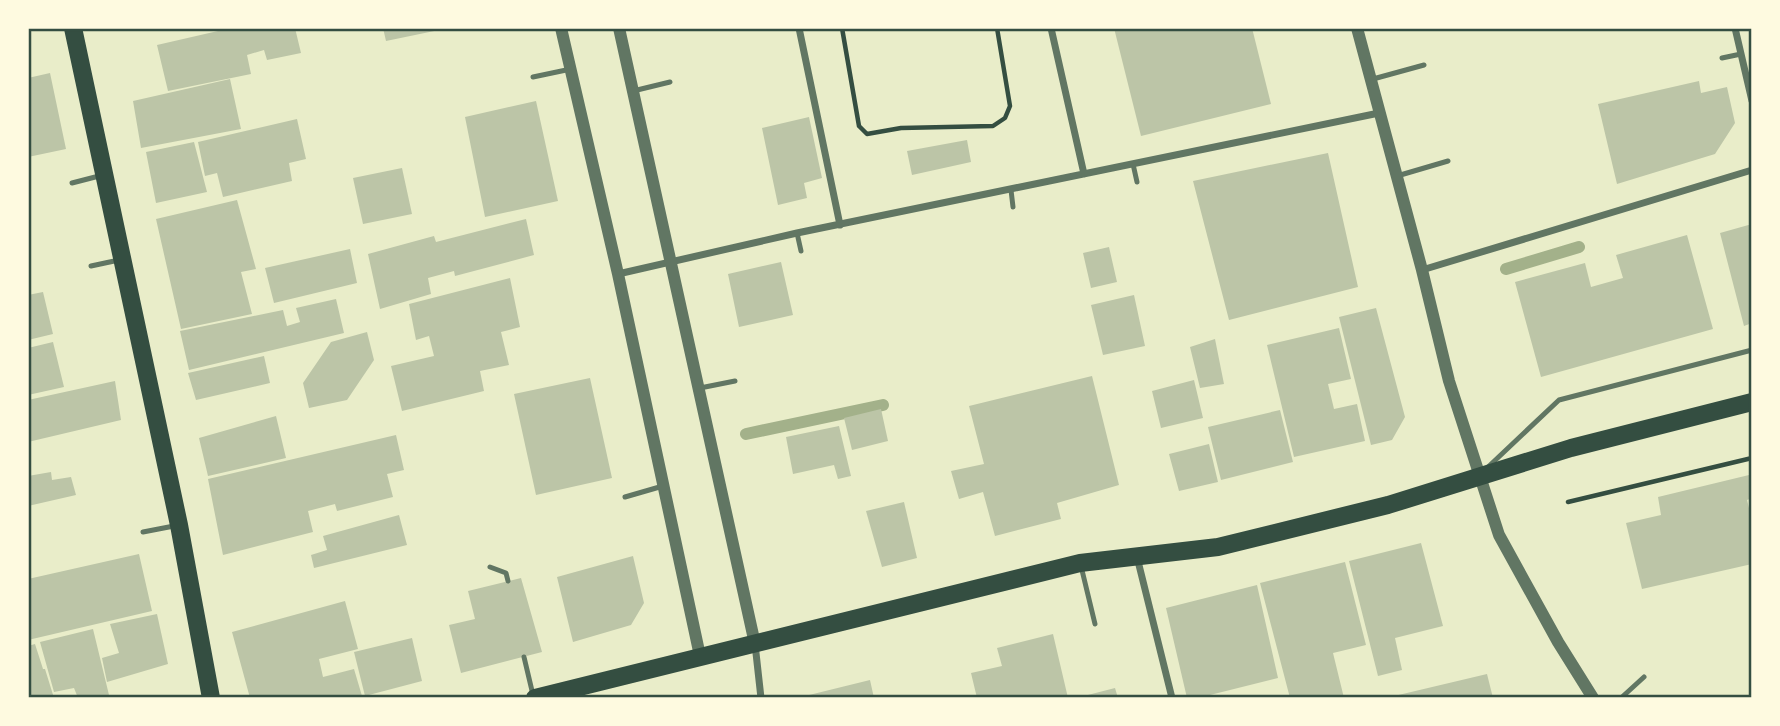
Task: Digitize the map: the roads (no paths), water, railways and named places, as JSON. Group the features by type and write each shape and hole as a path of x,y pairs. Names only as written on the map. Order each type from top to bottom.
{"main road":[{"path":"73,28 179,525 211,698"},
{"path":"534,698 1080,563 1218,547 1388,505 1571,448 1752,402"}],"street":[{"path":"561,28 618,274 700,656"},
{"path":"619,28 755,644 761,698"},
{"path":"799,28 840,225"},
{"path":"1051,28 1084,174"},
{"path":"1357,28 1449,381 1499,535 1558,642 1594,698"},
{"path":"1735,28 1752,101"},
{"path":"618,274 797,233 1379,113"},
{"path":"1422,270 1752,170"},
{"path":"1137,557 1172,698"}],"lane":[{"path":"1722,58 1741,54"},
{"path":"1371,80 1424,65"},
{"path":"533,77 570,69"},
{"path":"633,90 670,82"},
{"path":"1397,176 1448,161"},
{"path":"1133,164 1137,182"},
{"path":"72,183 104,174"},
{"path":"1011,190 1013,207"},
{"path":"797,233 802,251"},
{"path":"91,266 122,259"},
{"path":"1480,475 1559,400 1752,351"},
{"path":"698,388 735,381"},
{"path":"625,497 664,486"},
{"path":"143,532 179,525"},
{"path":"1080,563 1095,624"},
{"path":"490,567 506,573 508,581"},
{"path":"524,657 534,698"},
{"path":"1620,698 1644,677"}],"waterway":[{"path":"1506,269 1579,247"},
{"path":"746,434 883,405"}]}
